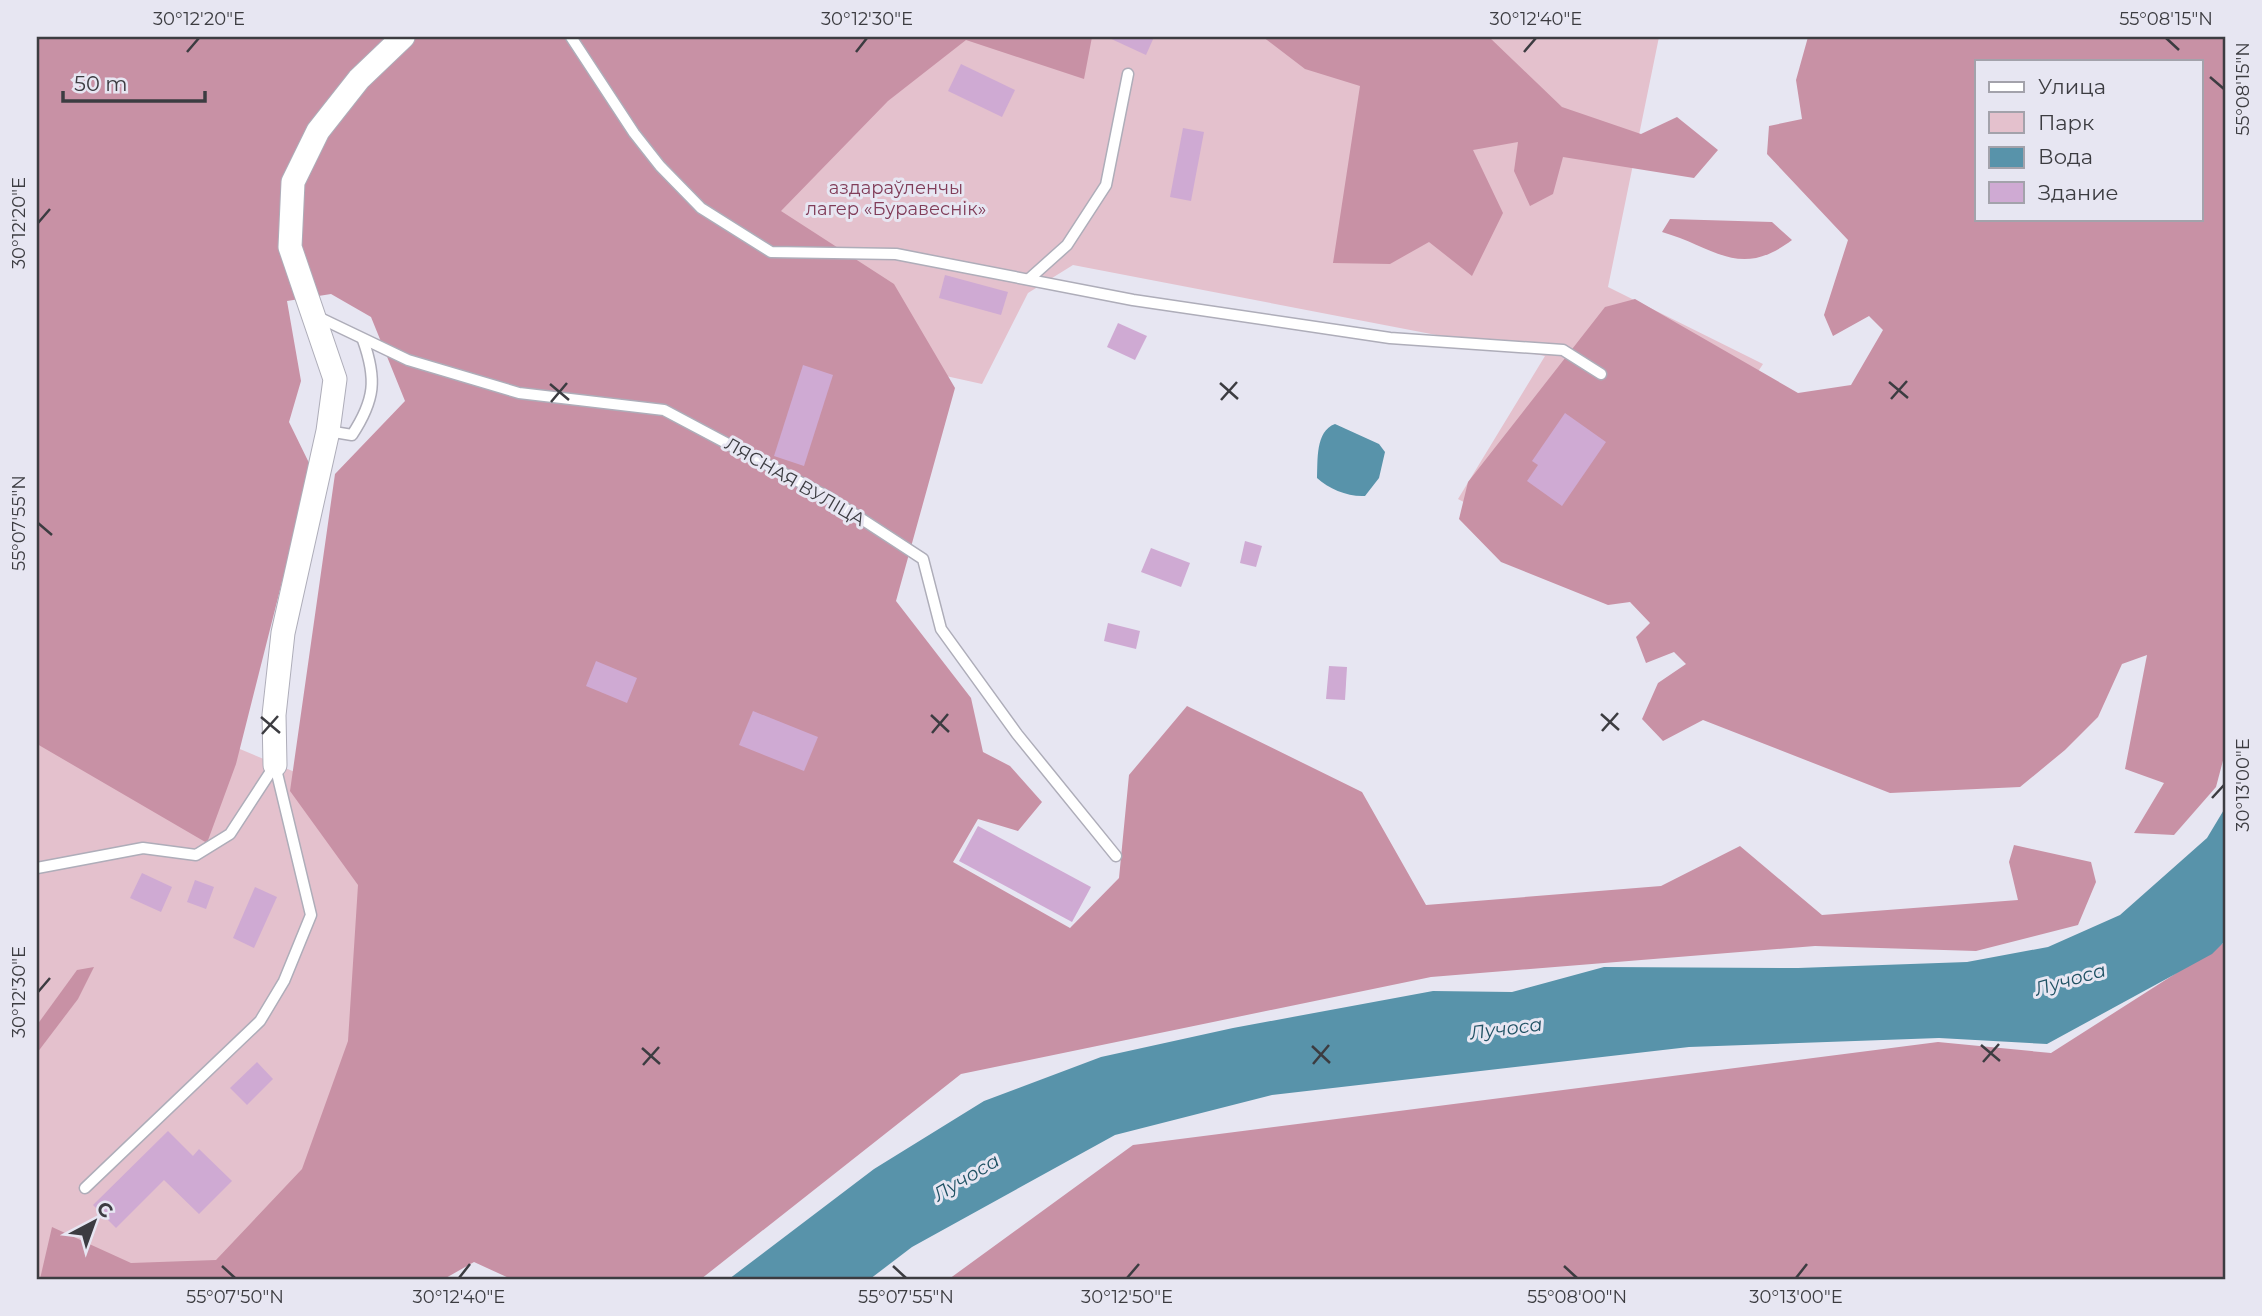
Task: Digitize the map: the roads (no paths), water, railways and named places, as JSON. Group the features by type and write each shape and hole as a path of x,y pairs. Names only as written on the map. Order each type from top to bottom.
{"street":[{"path":"275,765 274,715 283,633 328,431 335,379 290,247 293,182 318,131 359,79 403,37"}],"lane":[{"path":"571,37 634,133 660,166 701,208 771,253 896,254 1133,300 1390,338 1563,350 1601,374"},
{"path":"1029,279 1067,245 1106,185 1128,74"},
{"path":"311,313 363,340 374,370 366,414 352,435 328,431"},
{"name":"ЛЯСНАЯ ВУЛІЦА","path":"363,340 408,360 519,393 664,410 828,498 923,559 940,629 1017,734 1116,856"},
{"path":"37,868 143,848 196,855 230,834 275,765"},
{"path":"85,1188 260,1021 284,981 311,915 275,765"}],"water":[{"path":"1335,424 1379,444 1385,452 1379,478 1365,496 1339,492 1317,478 1321,440 1324,433"},
{"name":"Лучоса","path":"2225,808 2225,941 2212,954 2047,1044 1939,1038 1689,1047 1272,1095 1115,1135 912,1247 870,1279 729,1279 874,1169 984,1101 1101,1057 1233,1028 1433,991 1512,992 1604,967 1798,968 1967,962 2048,947 2120,915 2207,838"}],"park label":[{"name":"аздараўленчы лагер «Буравеснік»","path":"896,198"}]}
